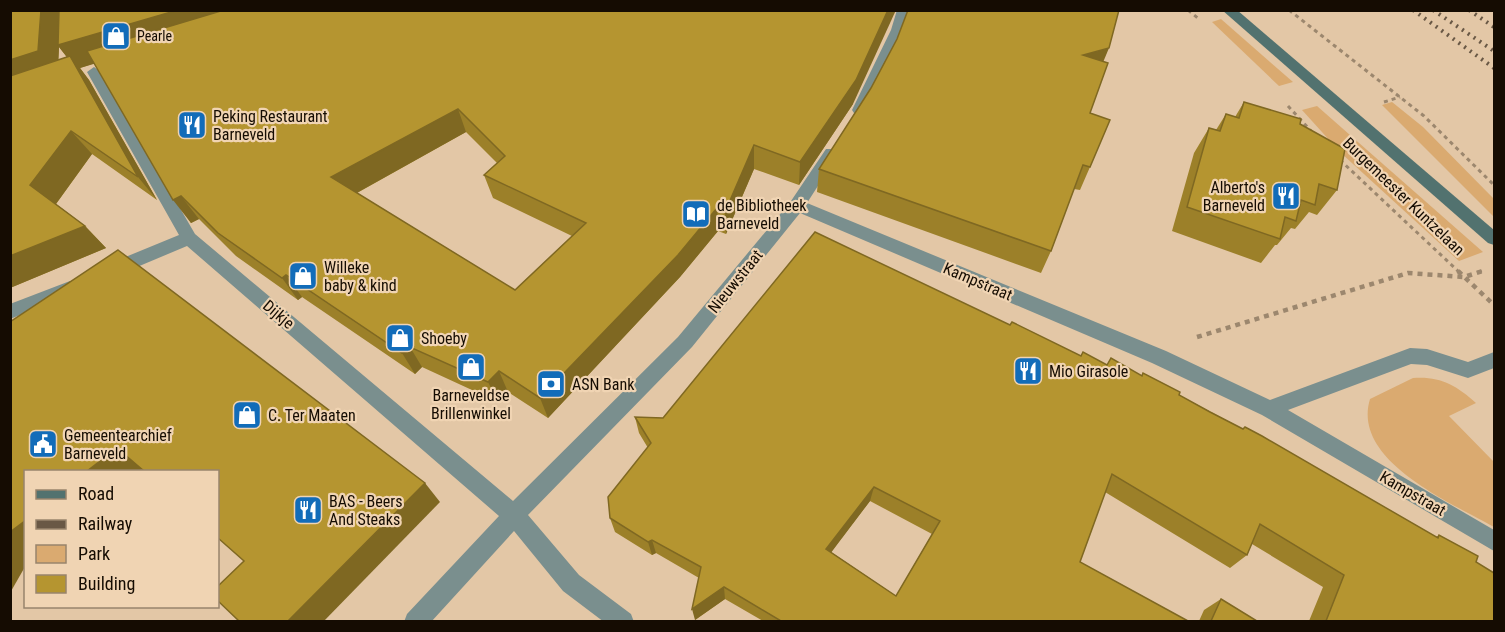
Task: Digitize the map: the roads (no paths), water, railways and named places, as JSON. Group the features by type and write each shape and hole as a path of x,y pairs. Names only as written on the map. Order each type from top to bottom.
{"main road":[{"name":"Burgemeester Kuntzelaan","path":"1228,10 1494,239"}],"street":[{"path":"849,125 862,105 898,30 904,10"},
{"name":"Dijkje","path":"76,77 100,70 189,238 514,515 571,583 622,621"},
{"name":"Nieuwstraat","path":"415,621 514,515 685,342 797,205 836,145"},
{"name":"Kampstraat","path":"797,205 1160,357 1269,409 1494,541"},
{"path":"10,312 189,238"},
{"path":"1269,409 1410,356 1427,357 1468,370 1494,360"}],"railway":[{"path":"1413,10 1494,68"},
{"path":"1433,10 1494,51"},
{"path":"1469,10 1494,27"}],"place":[{"name":"Pearle","path":"116,36"},
{"name":"Peking Restaurant Barneveld","path":"192,125"},
{"name":"Alberto's Barneveld","path":"1286,196"},
{"name":"de Bibliotheek Barneveld","path":"696,214"},
{"name":"Willeke baby & kind","path":"303,276"},
{"name":"Shoeby","path":"400,338"},
{"name":"Barneveldse Brillenwinkel","path":"471,367"},
{"name":"Mio Girasole","path":"1028,371"},
{"name":"ASN Bank","path":"551,384"},
{"name":"C. Ter Maaten","path":"247,415"},
{"name":"Gemeentearchief Barneveld","path":"43,444"},
{"name":"BAS - Beers And Steaks","path":"308,510"}]}
